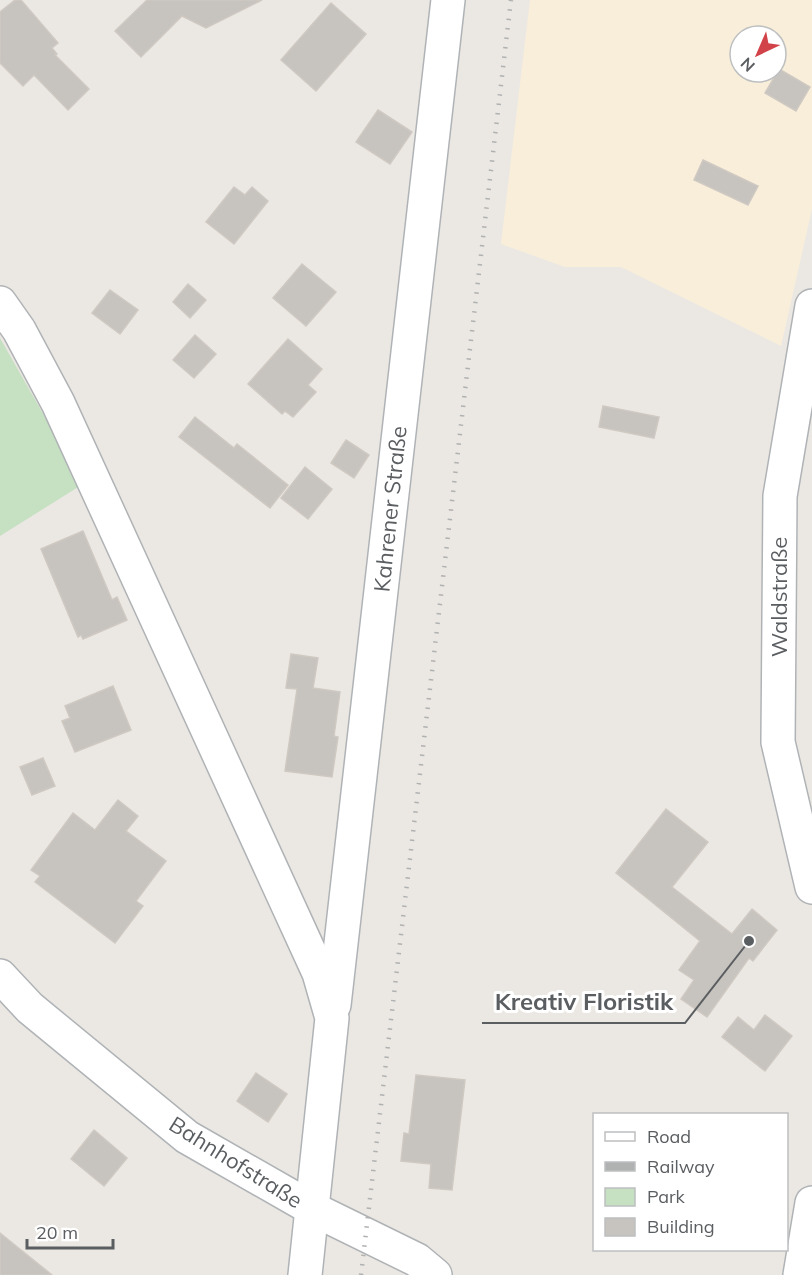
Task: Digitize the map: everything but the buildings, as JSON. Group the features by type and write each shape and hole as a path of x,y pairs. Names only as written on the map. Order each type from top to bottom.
{"street":[{"name":"Kahrener Straße","path":"305,1275 332,1018 448,0"},
{"name":"Kahrener Straße","path":"0,303 19,330 62,413 319,973 332,1018"},
{"name":"Waldstraße","path":"812,306 780,496 778,742 812,887"},
{"name":"Bahnhofstraße","path":"0,976 39,1015 187,1137 313,1209 417,1260 435,1275"},
{"path":"800,1275 812,1203"}],"shaded area":[{"path":"530,0 812,0 812,209 781,346 621,267 565,267 501,244"}],"green space":[{"path":"0,338 83,484 0,536"}],"railway":[{"path":"361,1275 511,0"}],"place":[{"name":"Kreativ Floristik","path":"749,941"}]}
